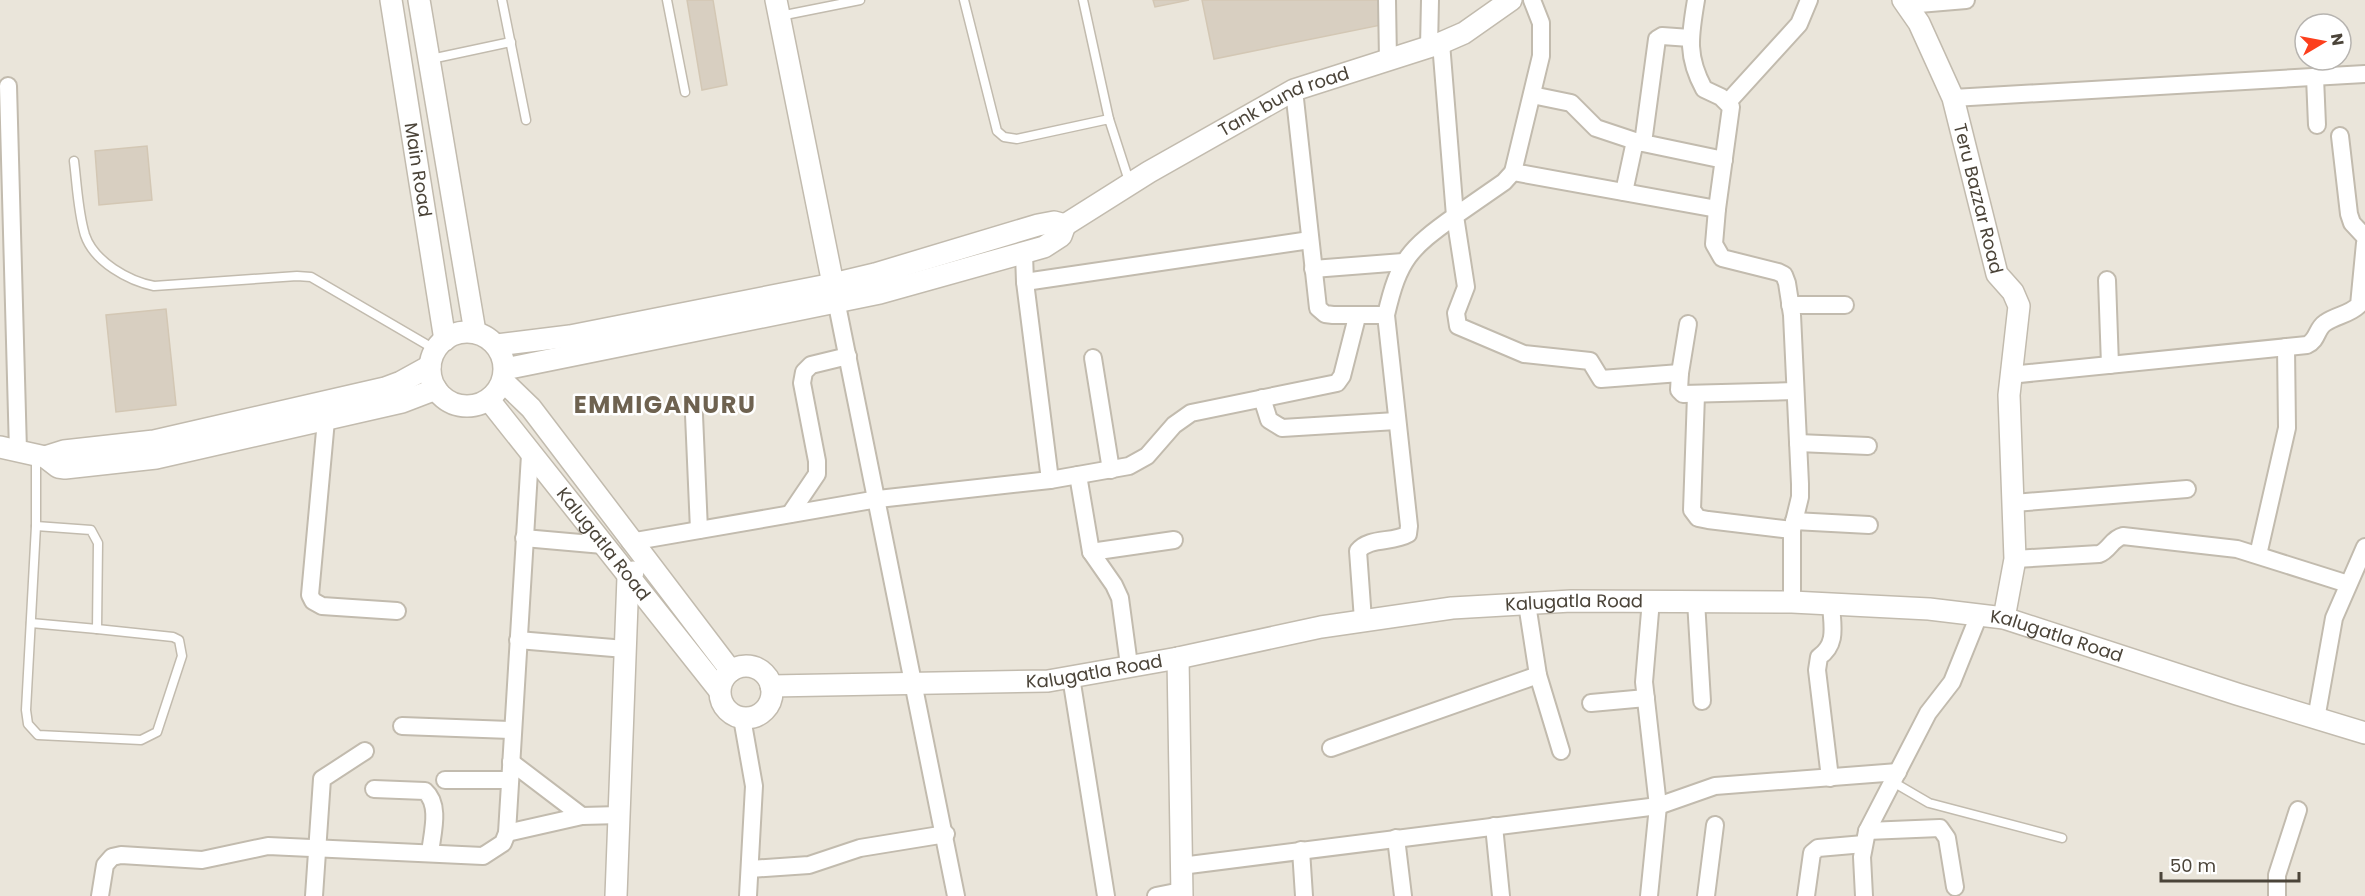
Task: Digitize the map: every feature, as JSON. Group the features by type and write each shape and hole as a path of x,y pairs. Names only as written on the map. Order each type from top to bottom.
{"street":[{"name":"Main Road","path":"391,0 403,66 437,352"},
{"name":"Main Road","path":"419,0 431,59 475,332"},
{"path":"1387,0 1388,60"},
{"path":"1430,0 1455,216 1466,287 1456,313 1458,326 1524,354 1590,361 1601,379 1680,373"},
{"name":"Tank bund road","path":"1065,225 1130,184 1294,90 1435,45 1464,33 1488,9 1511,0"},
{"path":"1363,620 1358,551 1369,544 1400,539 1408,534 1386,315 1392,288 1403,262 1420,241 1504,182 1513,172 1532,95 1542,41 1541,23 1532,0"},
{"path":"1696,0 1689,38 1694,65 1704,89 1728,102 1731,116 1714,244 1717,253 1730,262 1784,275 1790,305 1800,497 1793,526 1792,602"},
{"path":"1728,102 1799,24 1809,0"},
{"path":"1905,2 1966,0"},
{"name":"Teru Bazzar Road","path":"1905,2 1919,23 1953,98 1994,265 2003,283 2017,298 2019,306 2010,375 2015,559 2004,618"},
{"path":"778,8 878,499 913,684 946,834 956,896"},
{"path":"1624,192 1639,142 1657,39 1662,36 1689,38"},
{"path":"1953,98 2365,74"},
{"path":"2315,77 2318,125"},
{"path":"8,86 5,193 25,453"},
{"path":"1294,90 1318,308 1325,314 1357,317 1386,315"},
{"path":"1532,95 1571,103 1596,129 1639,142 1724,160"},
{"path":"2340,136 2349,214 2352,223 2365,237"},
{"path":"1513,172 1717,209"},
{"path":"497,345 570,336 835,293 875,274 1038,225 1054,222 1065,225 1062,236 1054,243 1024,254 835,293 504,375"},
{"path":"1025,282 1310,240"},
{"path":"2010,375 2286,347 2313,342 2324,323 2349,314 2359,305 2365,243"},
{"path":"1024,254 1025,282 1050,480"},
{"path":"1313,269 1403,262"},
{"path":"2107,280 2110,365"},
{"path":"1790,305 1845,305"},
{"path":"630,542 878,499 1078,476 1139,462 1174,425 1191,413 1337,383 1342,376 1357,317"},
{"path":"1688,324 1680,373 1679,390 1683,394 1795,391"},
{"path":"25,453 63,452 154,441 363,393 401,382 462,332 475,332 487,337 497,345 504,375 498,391 489,400 478,405 454,404 436,389"},
{"path":"2258,555 2287,428 2286,347"},
{"path":"436,389 437,352"},
{"path":"790,514 817,474 817,461 802,383 804,372 811,365 848,356"},
{"path":"1093,358 1111,470"},
{"name":"Kalugatla Road","path":"504,375 731,671"},
{"path":"25,453 64,468 156,458 402,402 436,389"},
{"path":"1696,395 1692,510 1698,518 1793,526 1869,525"},
{"path":"1262,398 1269,420 1282,428 1396,421"},
{"name":"Kalugatla Road","path":"489,400 719,690 727,710 742,718"},
{"path":"694,415 699,530"},
{"path":"326,420 310,595 313,601 322,606 397,611"},
{"path":"1798,443 1868,446"},
{"path":"100,896 105,865 112,857 122,855 202,860 257,846 483,856 502,843 507,833 531,455"},
{"path":"1078,476 1091,552 1114,585 1119,598 1130,665"},
{"path":"2014,503 2187,489"},
{"path":"2015,559 2099,554 2105,552 2116,538 2123,536 2237,549 2348,584"},
{"path":"524,538 603,545"},
{"path":"1091,552 1174,540"},
{"path":"2316,719 2334,618 2365,547"},
{"path":"616,896 628,577 645,561"},
{"path":"1649,896 1658,806 1644,666 1651,600"},
{"name":"Kalugatla Road","path":"771,686 1048,681 1178,658 1363,620 1452,608 1651,600 1792,602 2004,618 2365,733"},
{"path":"1696,601 1702,701"},
{"path":"1527,604 1538,675 1561,751"},
{"path":"1830,777 1816,670 1819,657 1829,650 1832,643 1831,604"},
{"path":"1864,896 1865,838 1928,713 1952,682 1979,615"},
{"path":"518,640 625,649"},
{"path":"1156,896 1182,894 1178,658"},
{"path":"719,690 725,677 739,667 755,668 768,678 771,686 772,694 766,710 760,715 742,718 754,786 748,896"},
{"path":"1331,748 1538,675"},
{"path":"1071,677 1106,896"},
{"path":"1592,703 1646,698"},
{"path":"402,726 513,730"},
{"path":"314,896 322,779 365,751"},
{"path":"511,762 582,816"},
{"path":"1181,866 1658,806 1715,786 1830,777 1895,777"},
{"path":"445,780 510,780"},
{"path":"374,789 425,791 432,797 434,805 430,853"},
{"path":"2277,896 2277,875 2298,810"},
{"path":"507,833 582,816 620,815"},
{"path":"1706,896 1715,825"},
{"path":"1494,826 1501,896"},
{"path":"1806,896 1812,853 1818,848 1865,838 1940,828 1947,838 1955,887"},
{"path":"750,869 809,865 860,848 946,834"},
{"path":"1396,838 1403,896"},
{"path":"1301,850 1305,896"}],"lane":[{"path":"502,0 526,120"},
{"path":"667,0 685,92"},
{"path":"778,8 860,0"},
{"path":"964,0 993,123 1004,138 1017,139 1109,119"},
{"path":"1083,0 1109,119 1130,184"},
{"path":"431,59 511,42"},
{"path":"74,161 86,237 118,274 136,283 154,286 311,277 437,352"},
{"path":"25,453 36,525 26,710 31,730 38,735 141,740 150,738 157,732 182,656 179,640 172,637 31,623"},
{"path":"36,525 91,530 95,535 98,543 97,629"},
{"path":"1895,777 1929,803 2062,837"}],"shaded area":[{"path":"0,0 2365,0 2365,896 0,896"}],"building":[{"path":"687,0 713,0 727,85 702,90"},
{"path":"1153,0 1189,0 1155,7"},
{"path":"1202,0 1382,0 1386,24 1214,59"},
{"path":"147,146 152,200 99,205 95,151"},
{"path":"166,309 176,405 116,412 106,315"}],"district":[{"name":"EMMIGANURU","path":"665,405"}]}
